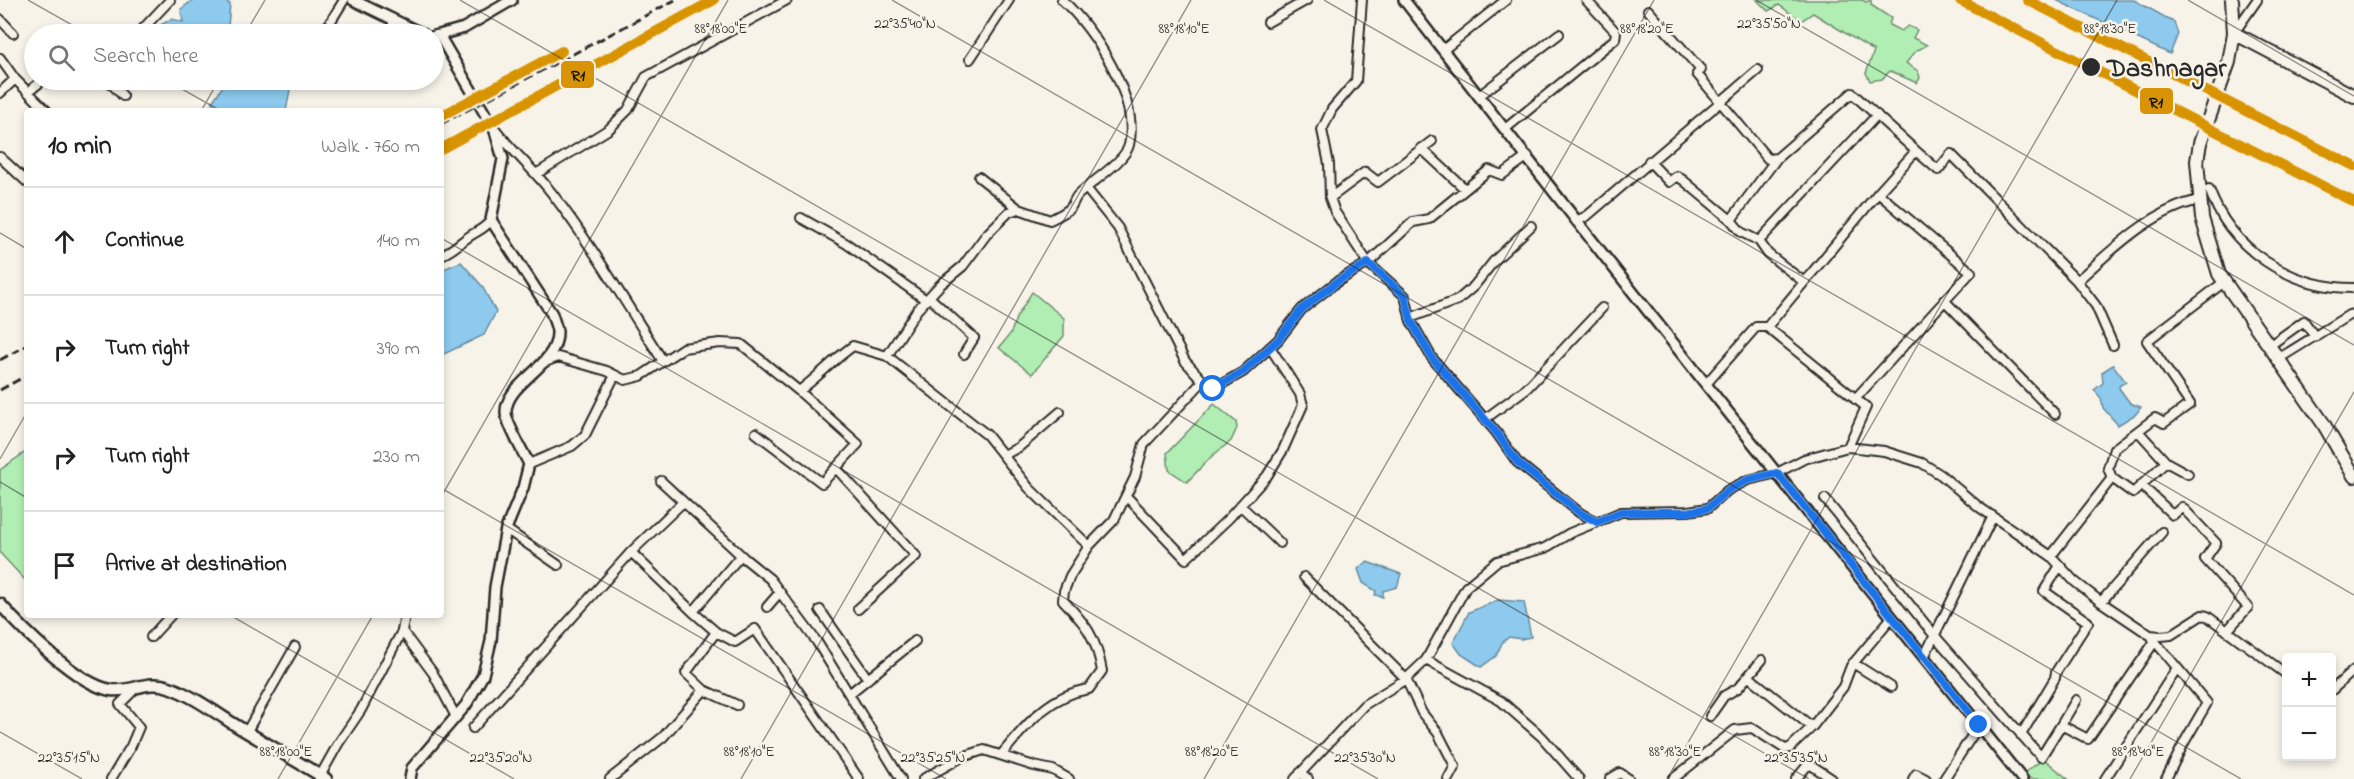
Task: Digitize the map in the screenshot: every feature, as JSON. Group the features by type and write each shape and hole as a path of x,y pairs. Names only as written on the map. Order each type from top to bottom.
{"main road":[{"path":"2232,0 2234,33 2229,62 2200,142 2197,160 2202,218 2219,274 2323,423 2354,476"},
{"path":"2234,33 2354,96"},
{"path":"0,604 47,651 90,681 108,689 120,690 140,685 159,684 169,687 247,731 322,778"}],"street":[{"path":"147,24 170,0"},
{"path":"329,24 344,0"},
{"path":"354,0 401,24"},
{"path":"444,33 464,28 512,0"},
{"path":"536,174 609,129 628,110 646,77 787,0"},
{"path":"970,59 1009,0"},
{"path":"979,177 1019,209 1050,220 1069,209 1076,197 1115,164 1129,147 1130,113 1121,88 1095,38 1062,0"},
{"path":"1362,0 1356,81 1332,109 1322,130 1329,164 1330,198 1335,212 1368,263 1405,296 1410,318 1432,358 1485,419 1517,462 1580,513 1597,522"},
{"path":"1404,0 1528,156 1576,221 2022,779"},
{"path":"1443,50 1506,0"},
{"path":"1505,129 1615,39 1616,32 1586,0"},
{"path":"2234,33 2257,0"},
{"path":"1268,22 1302,1"},
{"path":"1648,10 1701,70 1697,74 1768,159 1777,158"},
{"path":"0,19 13,33"},
{"path":"1479,96 1559,34"},
{"path":"444,48 495,131 503,159 491,220 484,229 467,237 444,254"},
{"path":"0,58 24,88"},
{"path":"1576,221 1587,216 1758,70"},
{"path":"0,93 15,79"},
{"path":"30,90 28,92 44,108"},
{"path":"117,90 123,96"},
{"path":"1731,220 1777,158 1852,93 1938,170 1951,154 2077,281 2096,306 2113,345"},
{"path":"1759,241 1876,115"},
{"path":"489,122 514,153 536,174 593,251 663,361"},
{"path":"1330,198 1365,172 1378,182 1432,141"},
{"path":"1421,148 1465,189"},
{"path":"1767,327 1878,193 1916,151"},
{"path":"1086,188 1118,228 1185,360 1213,389 1243,372 1270,348 1302,309 1338,281 1368,263 1413,222 1429,219 1489,170 1502,175 1528,156"},
{"path":"0,157 24,179"},
{"path":"1649,162 1669,182 1677,176 1731,220 1741,232 1759,241 1768,254 1804,282"},
{"path":"2209,189 2216,209 2246,248 2290,276 2313,284 2354,288"},
{"path":"1855,399 1971,272 1878,193"},
{"path":"2077,281 2126,238 2182,203 2200,200"},
{"path":"886,356 904,327 928,298 963,266 986,235 1009,212 1019,209"},
{"path":"801,218 847,244 928,298 974,338 964,354"},
{"path":"410,779 412,768 466,705 483,675 491,641 495,587 506,530 523,488 529,464 506,414 509,396 543,363 554,347 558,332 552,314 491,220"},
{"path":"1410,318 1458,300 1531,226"},
{"path":"2166,462 2133,493 2112,478 2108,468 2114,450 2138,431 2155,418 2164,423 2190,404 2147,341 2224,282"},
{"path":"1944,300 2055,414"},
{"path":"1485,419 1527,388 1602,308"},
{"path":"2278,359 2354,314"},
{"path":"2269,346 2304,321 2315,337"},
{"path":"1706,384 1756,327 1767,327 1866,406 1848,447"},
{"path":"543,363 558,357 625,380 641,376 683,348 698,345 741,344 799,391 858,444 822,483 756,433"},
{"path":"799,391 853,346 886,356 987,435 1029,488 1089,546"},
{"path":"1126,496 1186,559 1241,506 1267,476 1283,450 1303,405 1300,394 1270,348"},
{"path":"529,464 572,446 585,435 615,375"},
{"path":"1002,754 1032,718 1047,705 1075,691 1089,689 1102,670 1098,650 1086,624 1063,600 1064,591 1070,576 1089,546 1114,520 1135,477 1144,444 1203,381"},
{"path":"1005,455 1019,447 1060,412"},
{"path":"2138,431 2166,462 2188,474"},
{"path":"1308,779 1297,776 1364,705 1406,679 1426,660 1466,587 1497,561 1545,548 1570,533 1621,512 1688,512 1708,508 1728,490 1748,480 1777,473 1804,459 1848,447 1884,451 1922,463 1992,516 2051,556 2059,567 2101,602 2152,638 2207,703 2166,779"},
{"path":"836,468 915,556 858,609"},
{"path":"2051,556 2112,478"},
{"path":"661,481 770,579 817,642 901,779"},
{"path":"2142,486 2173,515 2182,507 2216,543 2205,559 2248,607 2227,631"},
{"path":"1824,499 1934,634 2041,757 2076,700"},
{"path":"473,728 631,552 683,502"},
{"path":"1241,506 1280,543"},
{"path":"1924,657 1992,516"},
{"path":"506,530 558,564"},
{"path":"2101,602 2162,532"},
{"path":"631,552 716,632 735,642 755,629 859,779"},
{"path":"693,612 741,555"},
{"path":"2021,735 2055,678 2056,672 2088,622 2044,591 2059,567"},
{"path":"1304,578 1406,679 1422,713 1438,733 1455,766 1448,779"},
{"path":"767,608 780,592"},
{"path":"820,610 868,679"},
{"path":"2061,725 2088,739 2152,638 2170,635 2202,615 2207,616 2282,671"},
{"path":"1673,779 1735,730 1752,728 1785,749 1790,748 1812,727 1843,687 1853,663 1892,616"},
{"path":"152,637 168,618"},
{"path":"322,778 348,727 362,710 402,631 404,618"},
{"path":"402,631 433,673 456,717"},
{"path":"716,632 686,673 704,690 737,705"},
{"path":"849,694 915,641"},
{"path":"247,731 295,647"},
{"path":"1426,660 1501,700 1542,737 1579,779"},
{"path":"1710,716 1724,696 1738,688 1762,660"},
{"path":"1853,663 1891,687"},
{"path":"2105,779 2178,668"},
{"path":"2336,686 2354,670"},
{"path":"1749,677 1812,727"},
{"path":"111,779 131,746 139,727 120,704 140,685"},
{"path":"610,779 663,737 704,690"},
{"path":"1944,779 1979,725"},
{"path":"923,779 962,757 984,750 1053,770 1069,779"},
{"path":"1796,779 1806,767 1811,765 1832,779"},
{"path":"1610,779 1620,773 1629,779"},
{"path":"1913,779 1916,774 1926,779"}],"green space":[{"path":"1757,0 1862,0 1866,2 1871,0 1871,5 1891,18 1889,25 1901,31 1908,26 1917,30 1913,38 1927,45 1916,51 1906,63 1918,71 1920,78 1917,83 1890,71 1882,79 1870,81 1866,73 1874,51 1813,13 1801,21 1779,5 1768,11"},
{"path":"1032,292 1064,318 1064,336 1032,374 999,348 1011,333 1016,318"},
{"path":"1214,404 1236,422 1237,428 1231,441 1212,456 1187,482 1169,470 1167,453"},
{"path":"24,453 24,579 0,553 0,470"},
{"path":"2044,759 2068,779 2030,779 2025,772"}],"water":[{"path":"193,0 223,0 230,4 228,24 162,24 172,19 183,22 181,9"},
{"path":"2056,0 2134,0 2174,22 2178,34 2170,54"},
{"path":"220,90 290,90 287,108 215,108 212,102"},
{"path":"461,262 482,286 496,312 484,335 444,354 444,269"},
{"path":"2113,365 2126,382 2119,388 2130,403 2141,407 2136,414 2118,425 2103,408 2101,398 2094,390 2103,383 2102,372"},
{"path":"1367,562 1401,574 1397,587 1383,591 1383,597 1375,595 1376,591 1363,583 1358,569"},
{"path":"1498,600 1524,602 1531,637 1521,639 1509,637 1502,643 1496,656 1481,667 1461,654 1453,643 1469,612"}],"railway":[{"path":"444,122 675,0"},
{"path":"444,147 714,0"},
{"path":"1959,0 2354,202"},
{"path":"2027,0 2354,166"},
{"path":"0,360 24,347"},
{"path":"0,390 24,377"}],"transit line":[{"name":"R1","path":"444,147 714,0"},
{"name":"R1","path":"1959,0 2354,202"},
{"name":"R1","path":"2027,0 2354,166"},
{"name":"R1","path":"444,114 562,51"}],"place":[{"name":"Dashnagar","path":"2091,67"}],"route":[{"path":"1213,389 1243,372 1278,340 1302,309 1338,281 1368,263 1405,296 1411,321 1432,358 1496,432 1517,462 1580,513 1597,522 1621,512 1688,512 1708,508 1728,490 1748,480 1777,473 1979,725"}]}
